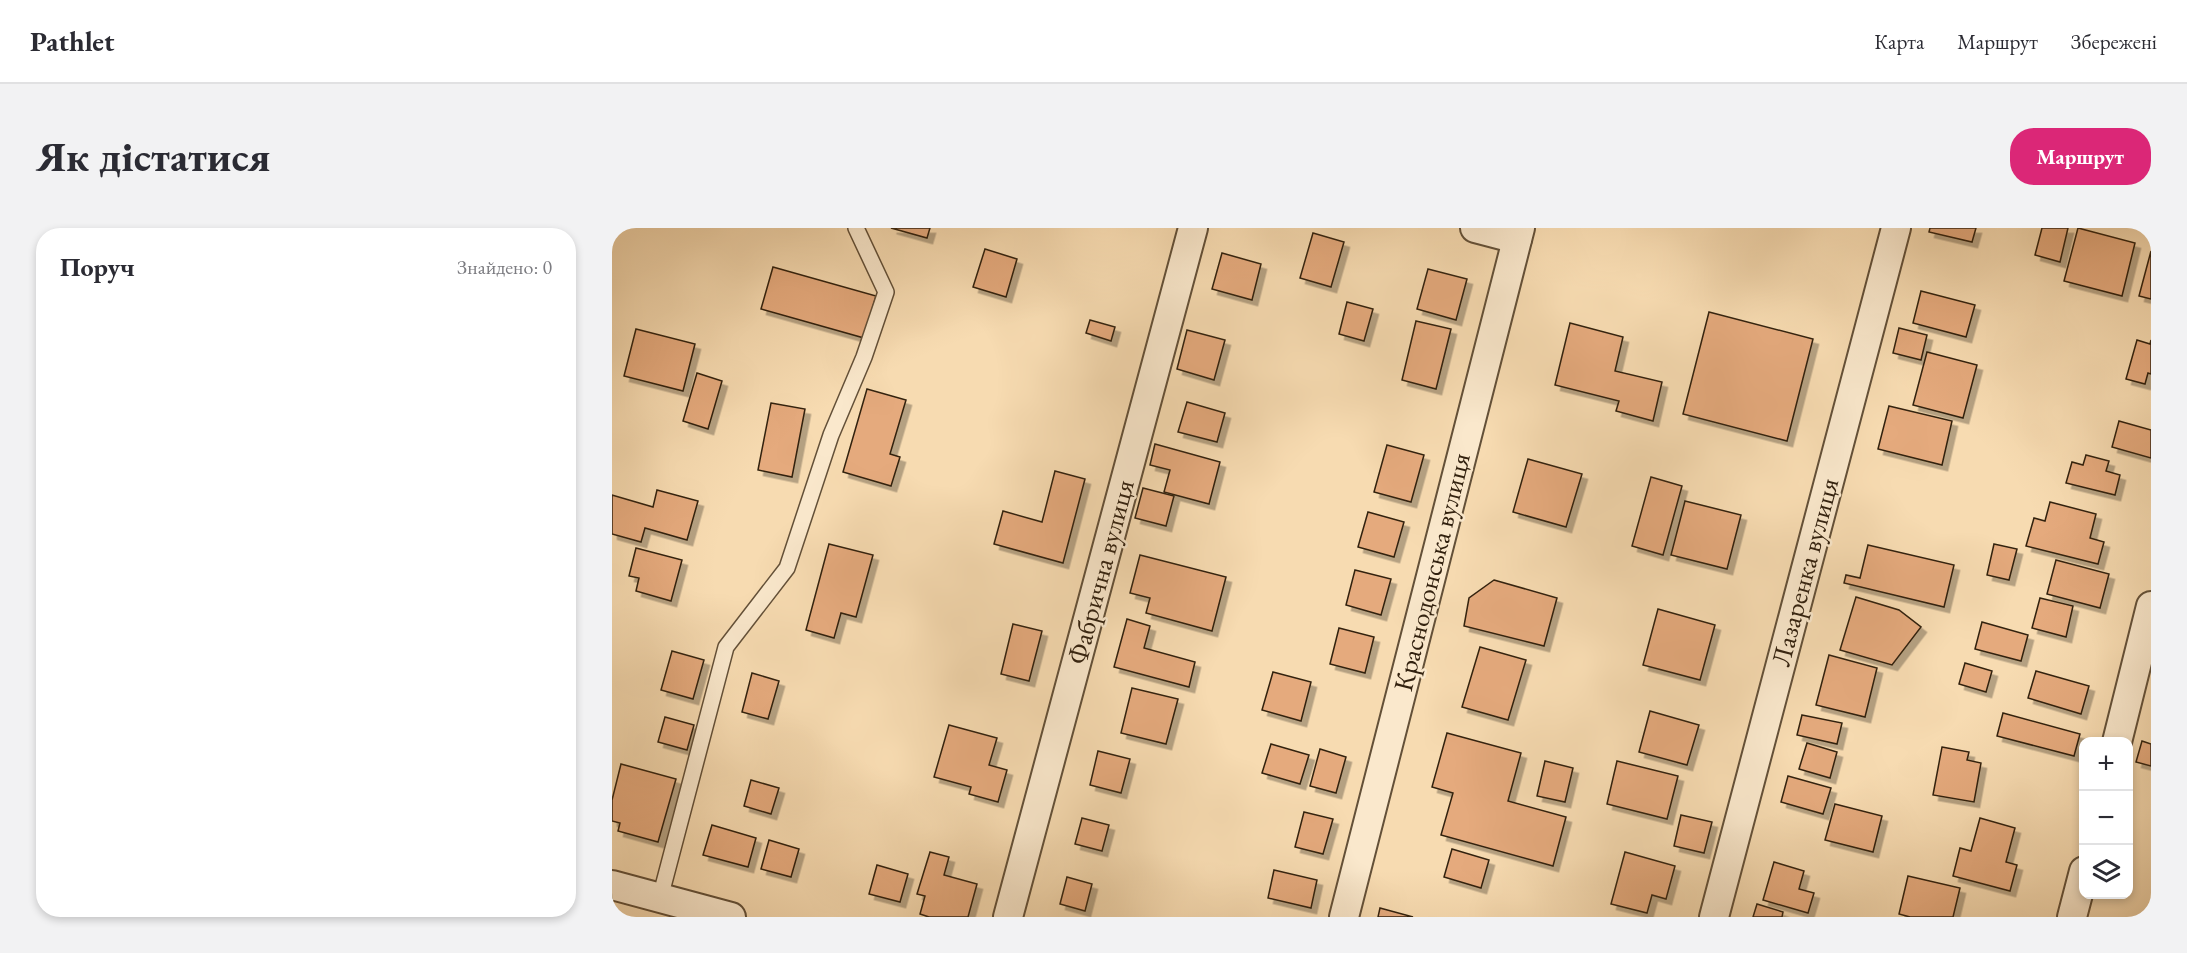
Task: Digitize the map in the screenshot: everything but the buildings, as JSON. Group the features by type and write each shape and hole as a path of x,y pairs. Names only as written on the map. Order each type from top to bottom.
{"street":[{"name":"Фабрична вулиця","path":"1008,917 1193,228"},
{"path":"1475,228 1518,234"},
{"name":"Лазаренка вулиця","path":"1714,917 1896,228"},
{"name":"Краснодонська вулиця","path":"1344,917 1518,234"},
{"path":"2117,737 2151,606"},
{"path":"612,885 731,917"},
{"path":"2072,917 2079,890"}],"lane":[{"path":"660,898 726,647 787,568 831,435 864,357 886,292 856,228"}]}
